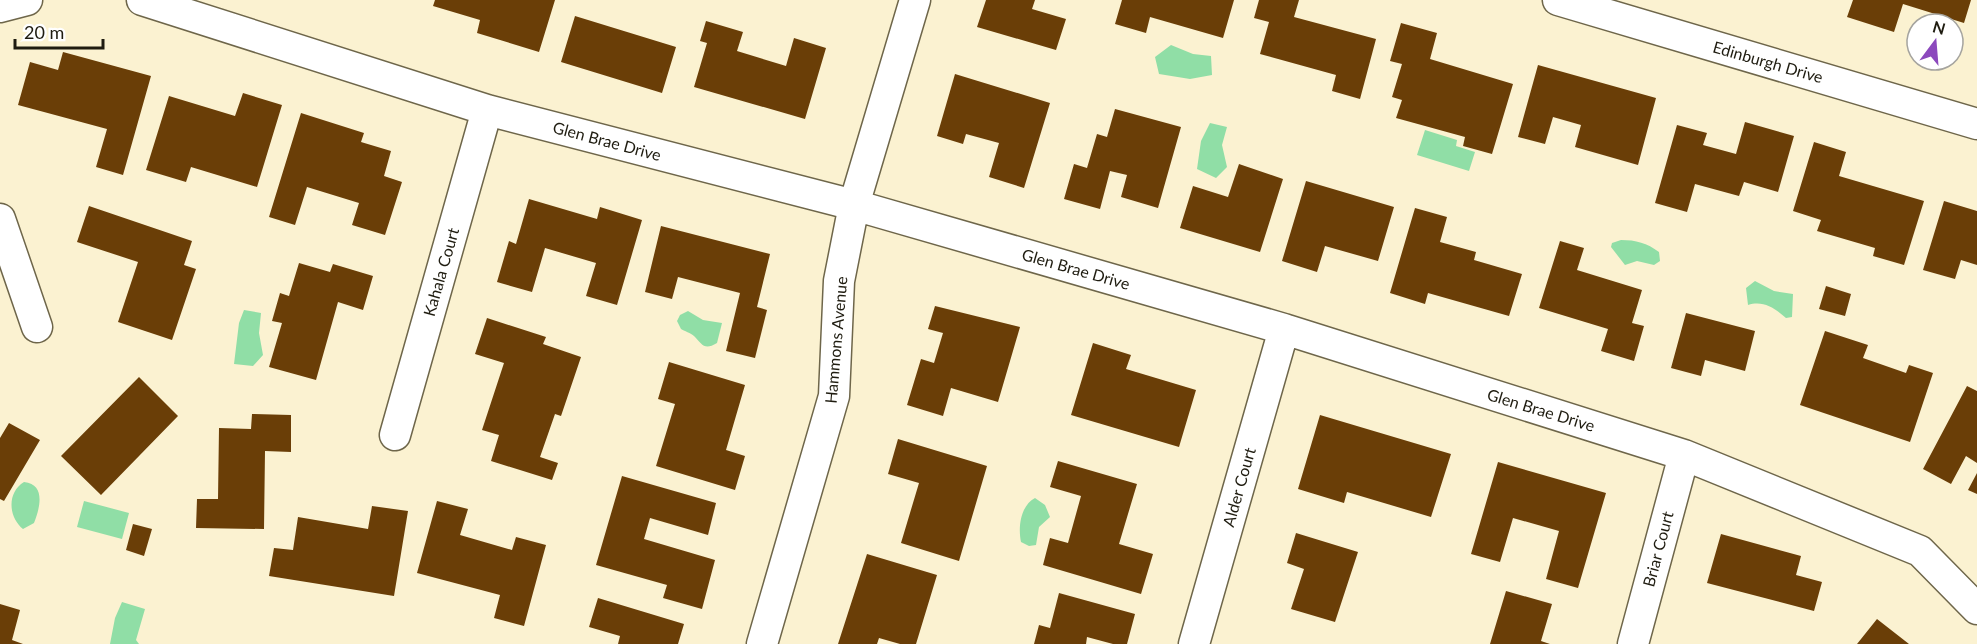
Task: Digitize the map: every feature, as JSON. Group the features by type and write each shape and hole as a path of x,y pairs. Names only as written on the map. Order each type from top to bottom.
{"street":[{"path":"0,7 27,0"},
{"name":"Glen Brae Drive","path":"142,0 487,110 854,205 1284,329 1684,455 1920,551 1977,609"},
{"name":"Hammons Avenue","path":"762,644 834,396 839,281 854,205 915,0"},
{"name":"Edinburgh Drive","path":"1558,0 1977,124"},
{"name":"Kahala Court","path":"395,435 487,110"},
{"path":"0,219 37,327"},
{"name":"Alder Court","path":"1194,644 1284,329"},
{"name":"Briar Court","path":"1633,644 1684,455"}],"shaded area":[{"path":"1171,45 1193,54 1211,56 1212,75 1190,79 1159,74 1155,57"},
{"path":"1210,123 1227,127 1222,145 1227,167 1216,178 1197,169 1201,141"},
{"path":"1425,130 1457,140 1456,146 1475,152 1469,171 1417,155"},
{"path":"1621,240 1636,241 1650,246 1659,252 1660,261 1654,265 1637,261 1625,265 1611,247 1612,243"},
{"path":"1755,281 1774,291 1793,294 1792,317 1786,318 1764,304 1748,305 1746,288"},
{"path":"244,310 261,313 259,333 263,355 253,366 234,364 239,323"},
{"path":"688,311 703,320 722,323 717,343 704,346 693,335 681,329 677,321 680,315"},
{"path":"24,482 36,487 40,498 34,523 23,529 14,518 12,498 18,486"},
{"path":"1035,498 1045,505 1050,517 1039,527 1036,545 1029,546 1021,542 1020,524 1026,506"},
{"path":"84,501 129,513 122,539 77,527"},
{"path":"122,602 145,609 136,640 139,644 110,644 115,618"}],"building":[{"path":"435,0 555,0 539,52 477,33 480,20 433,6"},
{"path":"986,0 1035,0 1032,9 1066,19 1056,50 977,27"},
{"path":"1122,0 1234,0 1223,38 1150,17 1146,33 1115,24"},
{"path":"1259,0 1299,0 1294,17 1376,39 1360,99 1332,91 1336,75 1260,54 1269,22 1254,18"},
{"path":"1853,0 1971,0 1965,20 1965,12 1929,12 1903,4 1894,32 1847,17"},
{"path":"575,16 676,47 662,93 561,62"},
{"path":"706,21 743,32 737,51 786,66 794,38 826,48 805,119 694,87 707,43 700,41"},
{"path":"1401,23 1437,33 1430,59 1513,84 1492,154 1463,146 1465,137 1396,118 1402,100 1392,97 1402,64 1390,61"},
{"path":"63,52 151,76 123,175 96,167 107,129 18,105 30,62 58,70"},
{"path":"1538,65 1656,98 1638,165 1575,147 1581,125 1553,117 1545,144 1518,137"},
{"path":"955,74 1050,103 1024,188 989,177 999,143 966,134 963,144 937,136"},
{"path":"243,93 282,105 257,187 191,167 186,182 146,170 169,96 235,116"},
{"path":"1115,109 1181,127 1158,208 1121,197 1127,175 1110,171 1100,209 1064,199 1074,164 1087,168 1097,134 1107,137"},
{"path":"301,113 364,133 361,142 391,151 384,176 402,182 385,235 352,225 359,203 307,187 295,225 269,217"},
{"path":"1745,122 1794,136 1778,192 1744,182 1739,196 1695,184 1687,212 1655,203 1677,125 1707,133 1703,145 1736,154"},
{"path":"1814,142 1846,152 1839,176 1924,201 1904,265 1873,256 1875,248 1817,231 1821,220 1793,211"},
{"path":"1239,164 1283,179 1260,252 1180,228 1193,186 1228,197"},
{"path":"1306,181 1394,207 1378,261 1325,246 1317,272 1282,261"},
{"path":"529,199 597,219 600,207 642,220 617,305 586,296 596,263 545,248 532,292 497,282 509,241 516,244"},
{"path":"1944,201 1977,211 1977,265 1961,260 1955,279 1923,270"},
{"path":"89,206 192,241 184,265 196,269 172,340 118,322 138,262 77,242"},
{"path":"1415,208 1447,217 1440,242 1476,252 1474,260 1522,274 1509,316 1428,293 1425,304 1390,293"},
{"path":"661,226 770,254 757,307 767,310 755,358 726,351 740,293 678,277 672,299 645,292"},
{"path":"1560,241 1584,248 1577,270 1642,290 1632,323 1644,326 1634,361 1601,351 1608,329 1539,308"},
{"path":"299,263 330,272 333,264 373,276 363,310 338,302 316,380 269,367 282,323 272,321 280,293 289,296"},
{"path":"1826,286 1851,294 1845,316 1819,309"},
{"path":"935,306 1020,327 998,402 951,388 943,416 907,405 921,359 934,363 943,333 928,329"},
{"path":"1686,313 1755,331 1745,371 1705,360 1701,376 1671,368"},
{"path":"487,318 546,337 543,344 581,357 561,416 555,414 540,457 558,463 552,480 491,461 499,435 482,430 504,363 475,354"},
{"path":"1825,331 1868,345 1863,358 1906,373 1909,365 1933,373 1910,442 1800,405"},
{"path":"1093,343 1131,355 1126,369 1196,390 1179,447 1071,415"},
{"path":"669,362 745,385 726,450 745,456 735,490 656,466 675,404 658,399"},
{"path":"139,377 178,416 101,495 61,456"},
{"path":"1967,386 1977,391 1977,463 1966,456 1951,484 1923,469"},
{"path":"252,414 291,415 291,452 265,451 264,529 196,528 197,499 218,499 219,428 251,429"},
{"path":"1320,415 1451,454 1431,517 1347,492 1344,503 1298,489"},
{"path":"9,423 40,440 4,501 0,499 0,438"},
{"path":"898,439 987,466 959,561 901,543 919,483 888,474"},
{"path":"1058,461 1137,484 1119,544 1153,554 1141,594 1043,565 1050,538 1068,543 1081,496 1050,487"},
{"path":"1498,462 1606,493 1578,588 1546,579 1559,531 1513,518 1500,562 1471,554"},
{"path":"1977,473 1977,494 1968,490"},
{"path":"622,476 716,503 708,535 650,518 644,539 715,560 702,609 663,598 667,585 596,565"},
{"path":"437,501 468,509 460,535 512,550 516,537 546,545 524,626 494,618 500,595 417,573"},
{"path":"372,506 408,511 394,596 269,576 274,548 293,550 298,517 368,529"},
{"path":"133,524 152,529 144,556 126,550"},
{"path":"1296,533 1358,552 1335,622 1291,609 1304,569 1287,563"},
{"path":"1721,534 1801,556 1796,575 1822,582 1814,611 1707,583"},
{"path":"867,554 937,575 916,644 900,644 879,638 877,644 838,644"},
{"path":"1506,591 1552,604 1541,641 1550,644 1490,644"},
{"path":"1059,593 1135,614 1127,644 1113,644 1087,637 1086,644 1034,644 1039,625 1050,628"},
{"path":"598,598 684,624 678,644 618,644 620,636 589,627"},
{"path":"0,604 20,610 12,640 23,644 0,644"},
{"path":"1877,619 1909,644 1857,644"}]}
